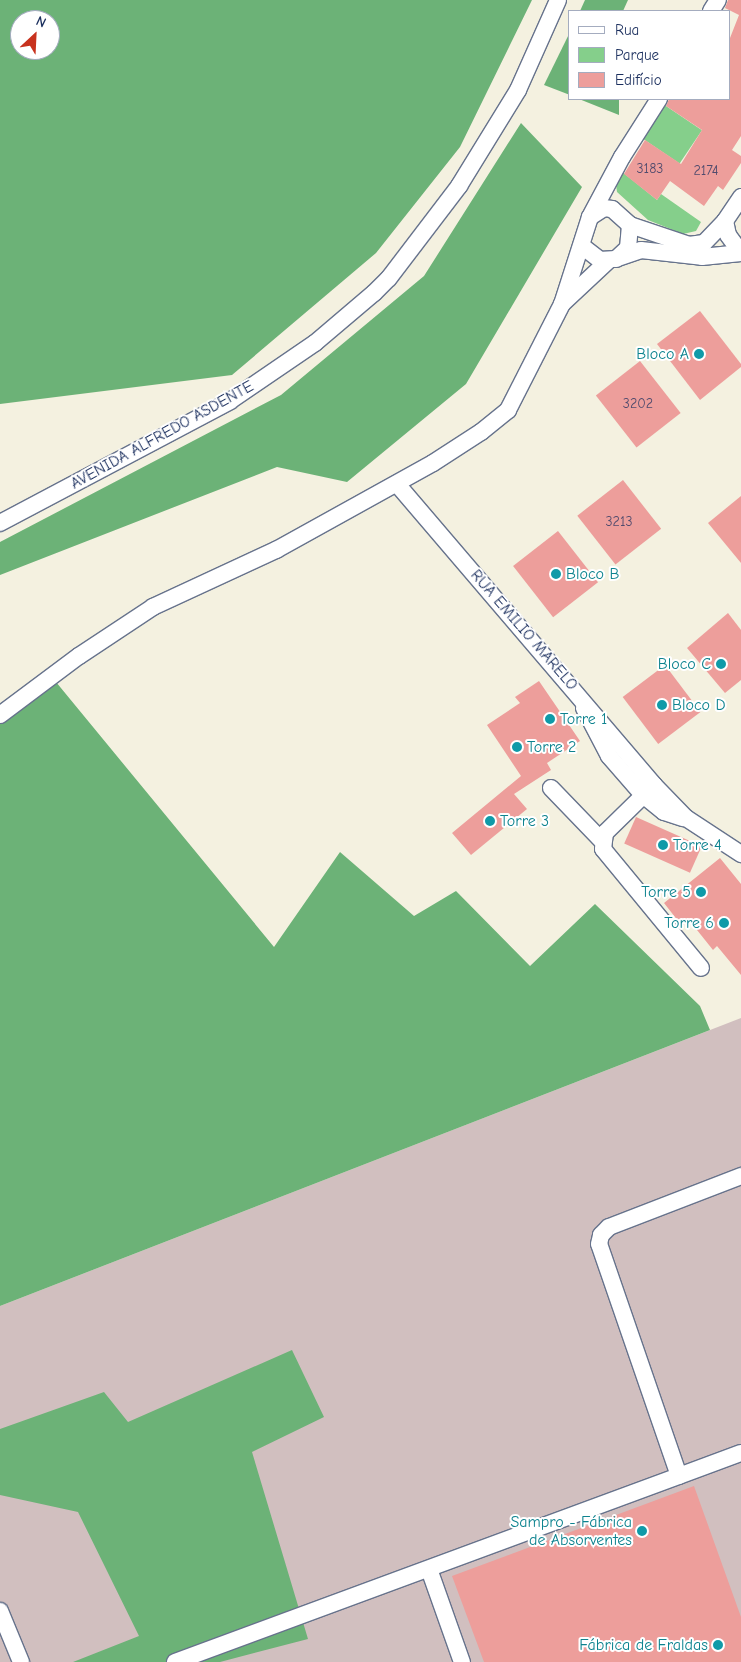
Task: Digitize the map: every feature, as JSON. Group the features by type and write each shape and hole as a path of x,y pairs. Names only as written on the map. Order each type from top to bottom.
{"street":[{"name":"AVENIDA ALFREDO ASDENTE","path":"0,523 230,401 315,343 374,293 389,278 459,186 518,90 558,0"},
{"path":"0,715 153,607 276,550 397,484 481,432 508,410 562,304 590,216 622,157 658,100"},
{"path":"630,225 689,245 704,243 725,221 741,197"},
{"path":"562,304 628,248 630,225 626,218 612,209 604,208 590,216"},
{"path":"582,246 593,258 612,260 641,250 702,257 741,253 728,235 725,221"},
{"name":"RUA EMILIO MARELO","path":"397,484 581,696 616,751 649,790 686,818 741,854"},
{"path":"551,788 602,841"},
{"path":"649,790 605,833 602,841 603,849 701,968"},
{"path":"679,1476 599,1244 601,1234 609,1227 741,1176"},
{"path":"175,1662 741,1453"},
{"path":"429,1569 462,1662"},
{"path":"0,1611 21,1662"}],"shaded area":[{"path":"741,1018 741,1662 0,1662 0,1306"}],"green space":[{"path":"0,0 532,0 460,147 376,253 232,375 0,404"},
{"path":"585,0 628,0 623,10 580,10"},
{"path":"568,36 568,94 544,85"},
{"path":"582,100 619,100 619,115"},
{"path":"663,104 702,130 680,163 641,137"},
{"path":"521,123 582,187 466,384 347,482 277,467 0,575 0,542 281,395 424,276"},
{"path":"621,171 657,200 661,194 701,222 696,231 683,234 648,220 617,192 615,178"},
{"path":"56,682 274,947 340,852 414,916 456,891 530,966 595,904 700,1006 710,1030 0,1306 0,722"},
{"path":"292,1350 324,1417 252,1452 308,1639 220,1662 73,1662 139,1636 78,1512 0,1495 0,1429 104,1392 128,1422"}],"building":[{"path":"728,0 741,0 741,136 732,150 741,156 741,163 723,190 718,186 704,206 670,181 657,200 624,174 645,140 681,164 702,130 666,106 669,100 731,100 731,35 739,15 725,8"},
{"name":"Bloco A","path":"700,311 741,364 741,367 700,400 657,344"},
{"path":"640,361 681,413 637,447 596,395"},
{"path":"623,480 661,529 615,565 577,516"},
{"path":"741,496 741,563 708,523"},
{"name":"Bloco B","path":"558,531 598,582 553,617 513,566"},
{"name":"Bloco C","path":"728,613 741,630 741,680 725,693 687,648"},
{"name":"Bloco D","path":"665,665 701,712 658,744 623,697"},
{"path":"539,681 580,741 547,763 551,770 514,794 527,809 471,855 452,833 521,776 487,725 520,703 515,697"},
{"name":"Torre 4","path":"636,817 702,846 690,873 624,843"},
{"path":"720,858 741,884 741,975 717,946 713,950 689,920 682,926 664,903"},
{"name":"Sampro - Fábrica de Absorventes","path":"694,1486 741,1617 741,1662 484,1662 452,1576"}],"place":[{"name":"Bloco A","path":"699,354"},
{"name":"Bloco B","path":"556,574"},
{"name":"Bloco C","path":"721,664"},
{"name":"Bloco D","path":"662,705"},
{"name":"Torre 1","path":"550,719"},
{"name":"Torre 2","path":"517,747"},
{"name":"Torre 3","path":"490,821"},
{"name":"Torre 4","path":"663,845"},
{"name":"Torre 5","path":"701,892"},
{"name":"Torre 6","path":"724,923"},
{"name":"Sampro - Fábrica de Absorventes","path":"642,1531"},
{"name":"Fábrica de Fraldas","path":"718,1645"}]}
